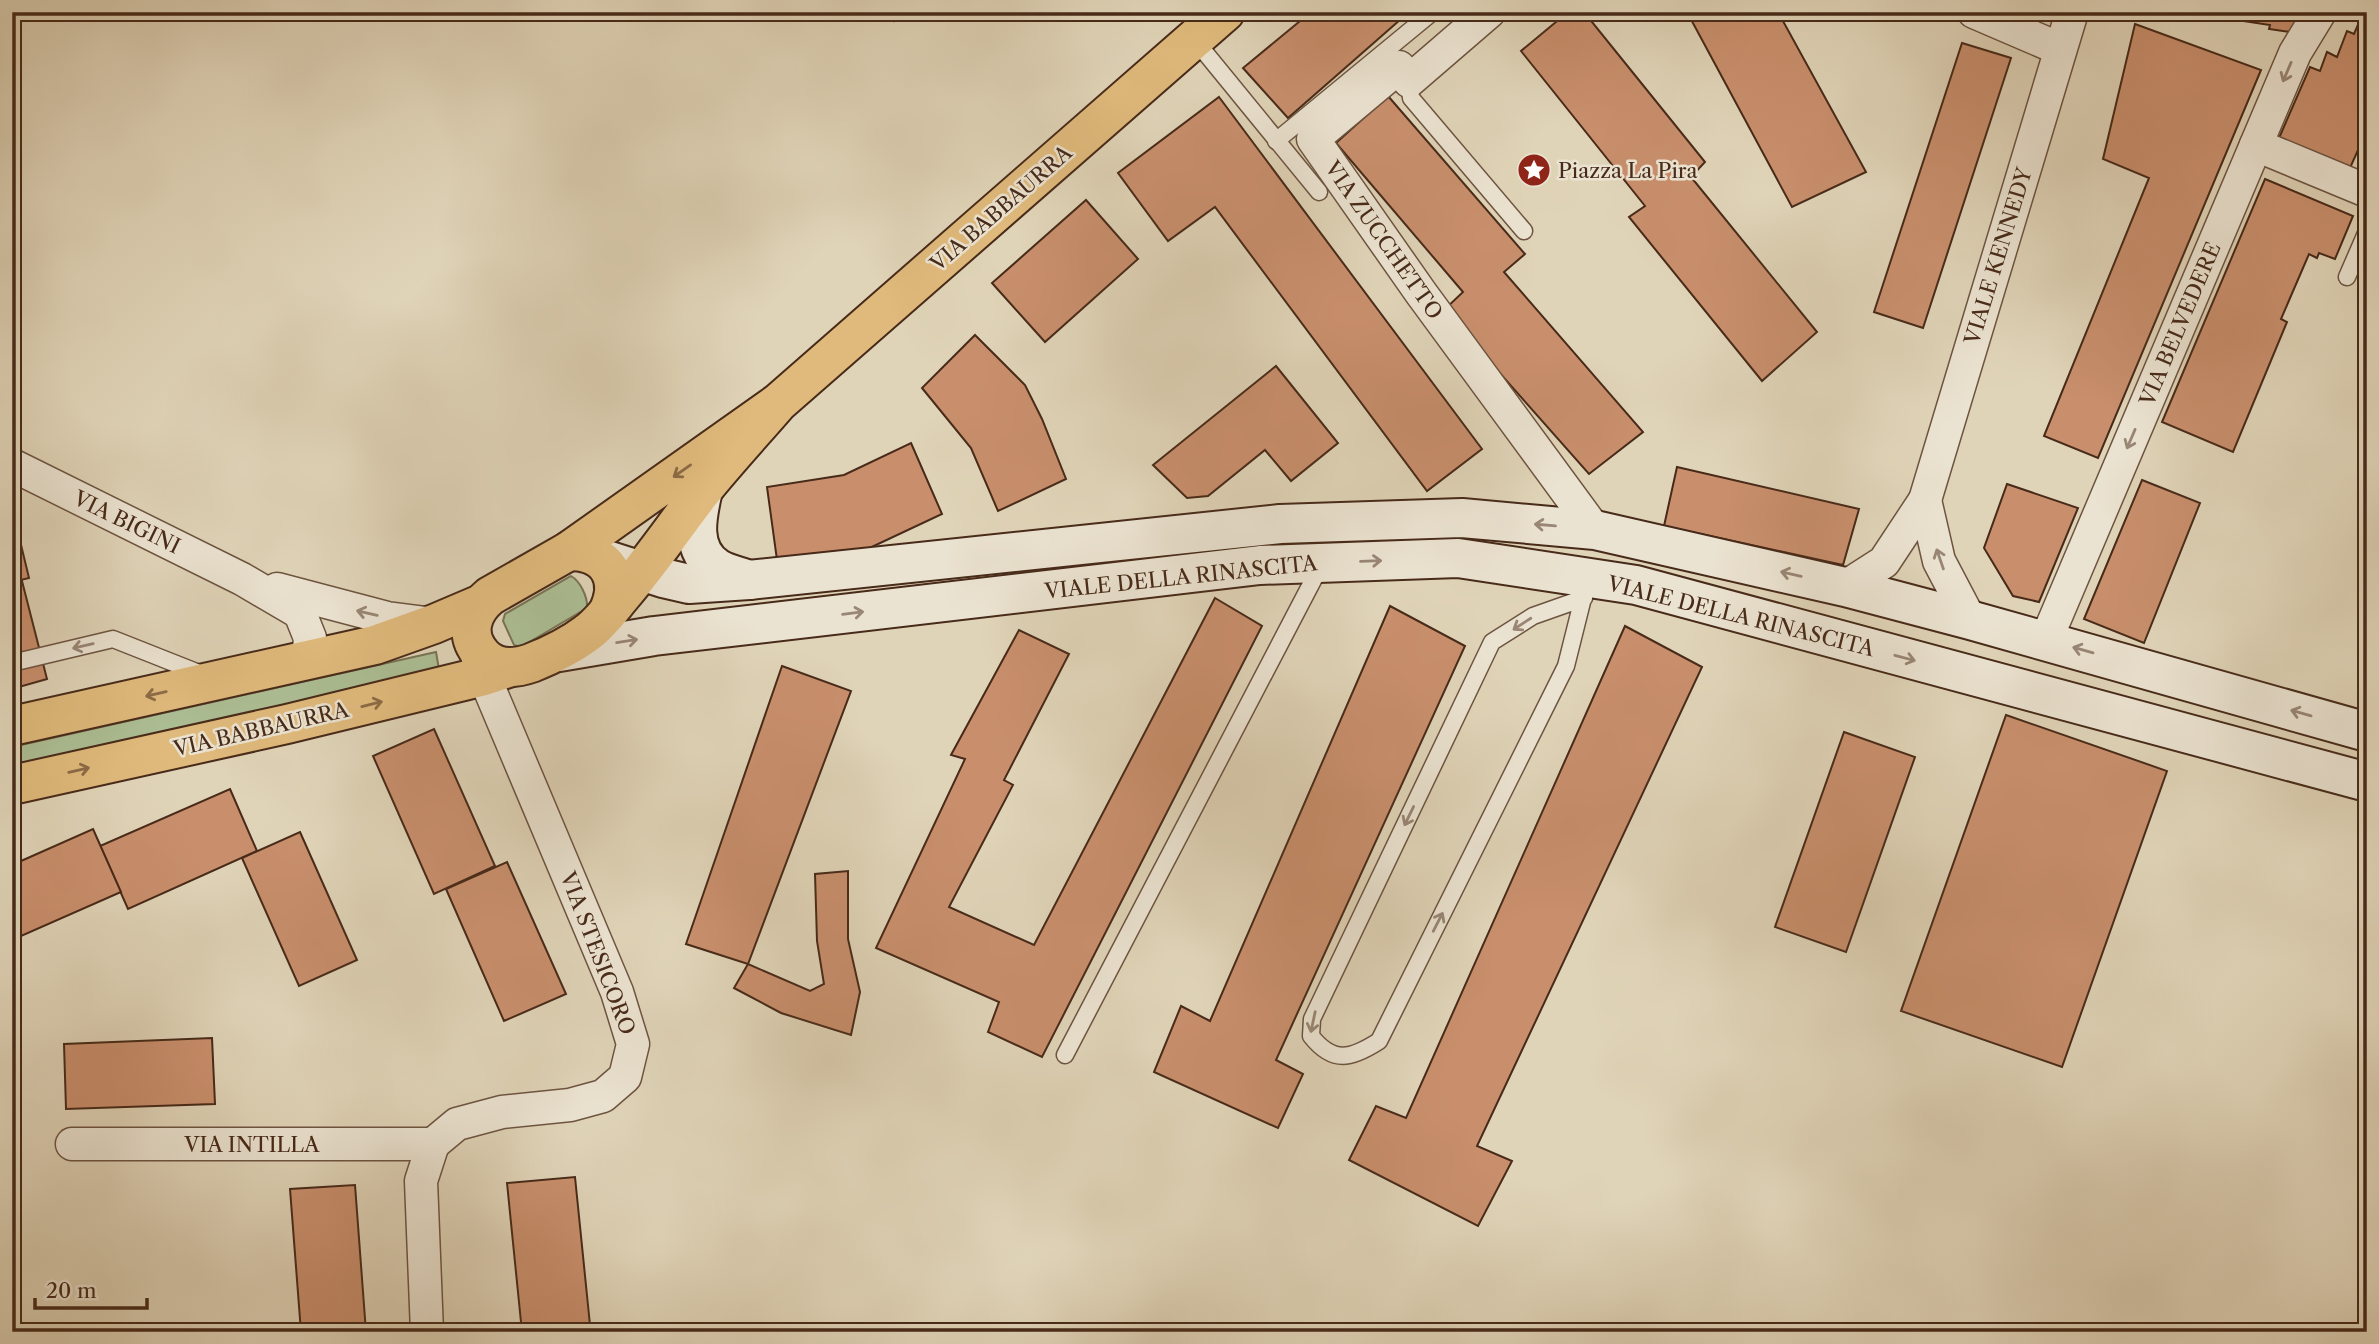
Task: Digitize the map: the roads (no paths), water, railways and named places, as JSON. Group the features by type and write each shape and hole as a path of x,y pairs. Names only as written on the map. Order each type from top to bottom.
{"main road":[{"name":"VIA BABBAURRA","path":"12,785 287,724 521,667 559,652 590,631 608,612 642,572 703,490 778,403 1225,12"},
{"path":"496,672 496,666 477,650 476,621 490,596 582,553 778,403"},
{"path":"582,553 605,564 612,575 614,600 608,612"},
{"path":"12,726 375,645 434,624 476,621"}],"street":[{"path":"1409,81 1489,12"},
{"path":"1974,12 2060,49"},
{"name":"VIALE KENNEDY","path":"1845,587 1884,562 1925,500 2072,12"},
{"name":"VIA BELVEDERE","path":"2046,640 2295,52 2320,12"},
{"name":"VIA ZUCCHETTO","path":"1409,81 1399,67 1312,139 1595,530"},
{"path":"2256,145 2367,191"},
{"name":"VIA BIGINI","path":"12,465 243,579"},
{"path":"703,490 696,517 697,540 716,568 749,580"},
{"name":"VIALE KENNEDY","path":"1925,500 1939,561 1970,620"},
{"name":"VIALE DELLA RINASCITA","path":"582,553 689,584 1280,524 1462,518 1595,530 1845,587 2046,640 2367,732"},
{"name":"VIALE DELLA RINASCITA","path":"559,652 654,636 1260,565 1458,558 1586,588 1636,585 2367,782"},
{"path":"243,579 331,605 387,618 434,624"},
{"path":"243,579 300,613 310,638 308,660"},
{"name":"VIA STESICORO","path":"433,1144 457,1124 502,1112 570,1105 603,1096 625,1077 633,1044 617,992 496,672"},
{"name":"VIA INTILLA","path":"72,1144 433,1144"},
{"path":"427,1332 421,1181 433,1144"}],"lane":[{"path":"1276,141 1429,15"},
{"path":"1194,40 1320,192"},
{"path":"1409,81 1411,98 1524,231"},
{"path":"2347,277 2367,231"},
{"path":"1065,1055 1322,563"},
{"path":"1586,588 1566,666 1379,1041 1361,1052 1345,1056 1333,1055 1321,1049 1311,1036 1311,1019 1492,642 1533,616 1586,588"},
{"path":"12,663 113,639 216,680"}],"place":[{"name":"Piazza La Pira","path":"1534,170"}]}
